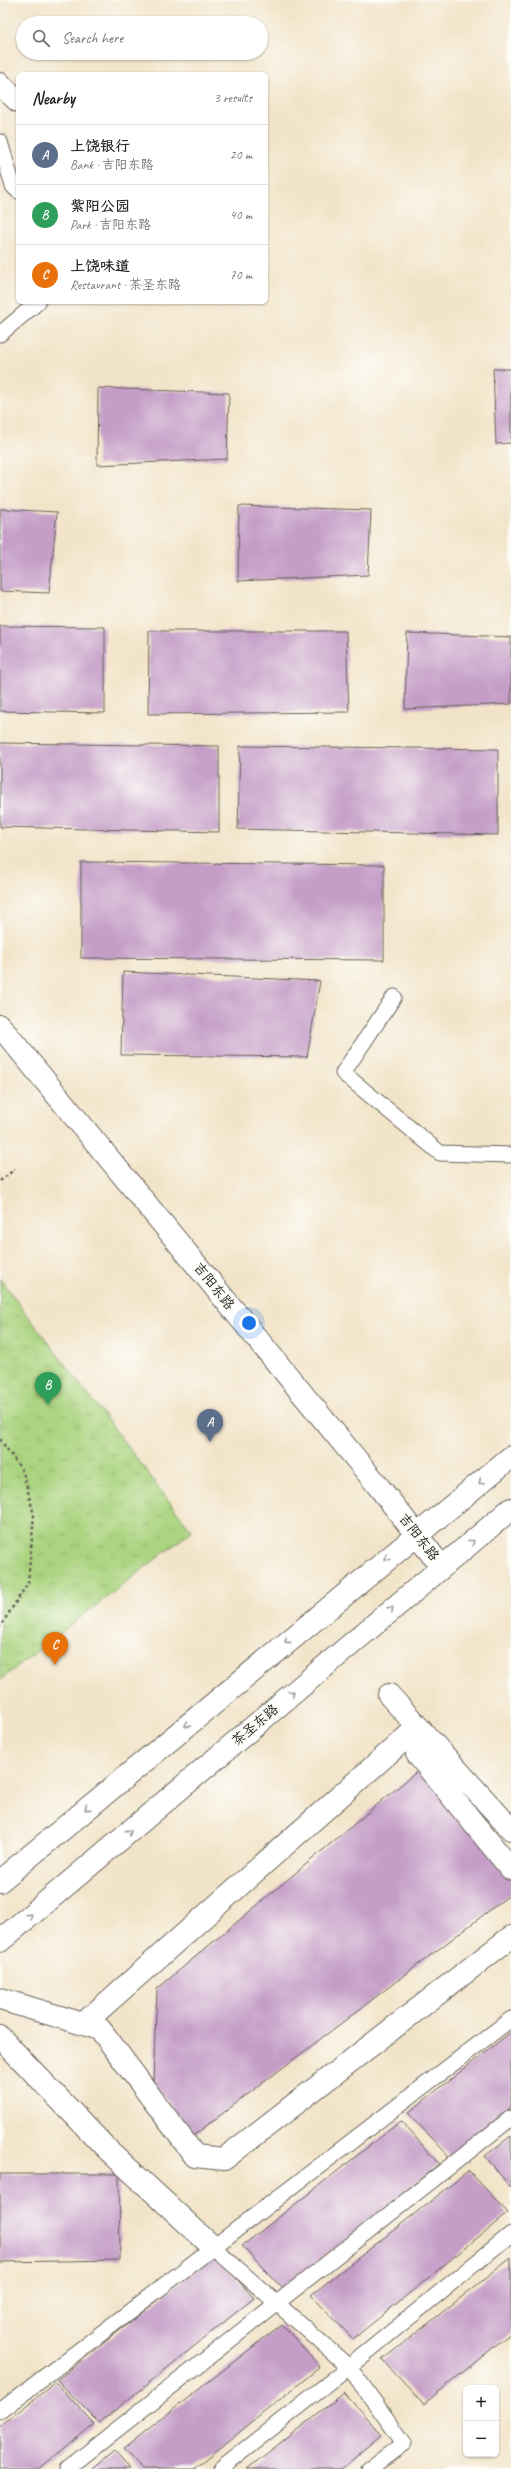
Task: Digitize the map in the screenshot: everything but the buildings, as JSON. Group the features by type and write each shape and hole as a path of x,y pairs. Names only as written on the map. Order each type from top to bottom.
{"main road":[{"path":"0,84 16,99"},
{"name":"吉阳东路","path":"0,1026 417,1533 441,1566"},
{"path":"0,1881 417,1533 511,1457"},
{"name":"茶圣东路","path":"0,1941 441,1566 511,1509"},
{"path":"389,1694 485,1798 511,1829"},
{"path":"418,1727 417,1754 511,1869"},
{"path":"83,2024 418,1727"},
{"path":"0,1999 100,2029 195,2156 224,2159 511,1937"},
{"path":"0,2037 106,2148 213,2247"}],"lane":[{"path":"0,142 13,186 16,189"},
{"path":"0,334 36,304"},
{"path":"394,998 343,1073 440,1153 511,1155"},
{"path":"0,2411 511,2019"},
{"path":"66,2469 511,2118"},
{"path":"220,2469 349,2367 511,2234"},
{"path":"213,2247 349,2367 404,2443 369,2469"}],"path":[{"path":"0,1181 15,1169"},
{"path":"0,1439 23,1472 34,1516 28,1582 0,1628"}],"green space":[{"path":"0,1279 192,1531 0,1680"}],"place":[{"name":"紫阳公园","path":"48,1405"},
{"name":"上饶银行","path":"210,1442"},
{"name":"上饶味道","path":"55,1665"}]}
